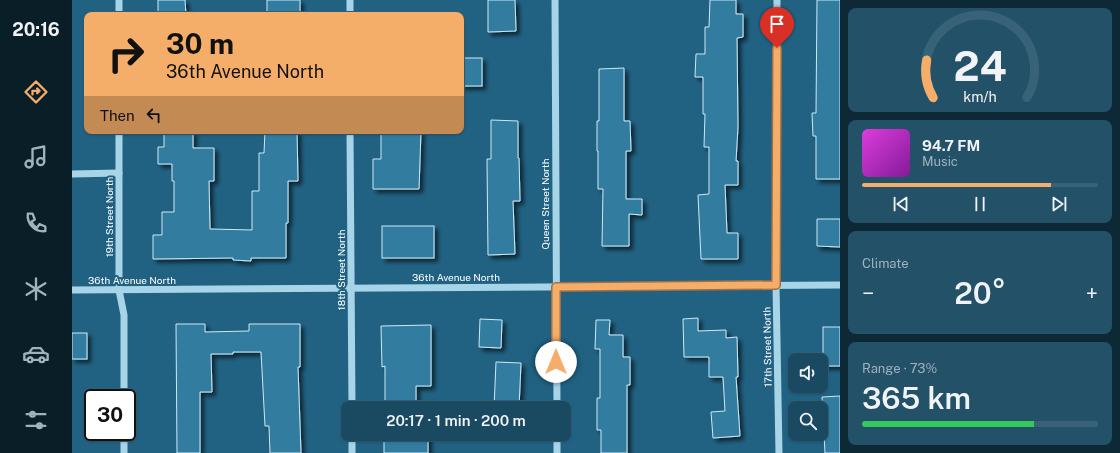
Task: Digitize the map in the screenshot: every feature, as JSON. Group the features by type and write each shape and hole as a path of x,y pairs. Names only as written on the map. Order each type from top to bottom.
{"street":[{"path":"119,0 119,12"},
{"path":"350,0 350,12"},
{"name":"Queen Street North","path":"554,0 557,401"},
{"name":"17th Street North","path":"777,0 776,285 779,453"},
{"name":"19th Street North","path":"119,134 119,290 124,315 124,389"},
{"name":"18th Street North","path":"350,134 352,401"},
{"path":"72,174 119,173"},
{"name":"36th Avenue North","path":"72,290 840,285"},
{"path":"124,441 124,453"},
{"path":"352,441 352,453"},
{"path":"557,441 557,453"}],"building":[{"path":"158,0 185,0 186,12 158,12"},
{"path":"267,0 300,0 300,12 267,12"},
{"path":"488,0 515,0 516,31 488,32"},
{"path":"710,0 736,0 736,14 743,14 743,37 737,38 738,127 736,161 738,161 738,185 725,185 727,233 738,233 738,259 701,259 698,195 709,194 709,147 704,147 705,114 703,114 703,77 695,77 696,54 705,54 705,27 709,27"},
{"path":"817,0 840,0 840,179 816,179 816,136 813,136 812,113 816,113"},
{"path":"464,58 482,58 482,86 464,86"},
{"path":"624,68 624,121 630,121 631,151 626,151 626,199 642,199 642,215 629,214 629,246 602,246 603,189 598,189 597,151 597,121 599,121 599,69"},
{"path":"491,120 518,121 520,201 513,201 515,254 488,255 487,159 491,159"},
{"path":"164,134 193,134 193,148 214,148 214,181 209,181 210,229 252,230 252,191 259,191 259,153 264,153 265,134 297,134 298,181 288,181 286,258 251,258 251,261 233,260 233,258 153,259 153,235 162,235 162,212 174,212 174,181 172,181 172,164 158,164 158,147 164,147"},
{"path":"381,134 421,134 419,189 373,189 373,159 381,159"},
{"path":"817,219 840,219 840,247 817,246"},
{"path":"382,226 434,226 434,258 382,258"},
{"path":"698,318 698,331 726,330 726,338 737,337 738,377 736,377 740,436 713,438 711,412 725,411 723,377 709,377 709,357 684,357 683,319"},
{"path":"480,319 502,320 501,348 479,347"},
{"path":"596,320 610,320 609,335 623,335 623,357 630,357 630,385 627,385 627,453 601,453 601,430 597,430 597,398 600,398 600,349 595,349"},
{"path":"176,324 205,324 205,332 249,331 249,324 300,324 300,367 298,367 301,453 270,453 269,426 265,426 261,352 233,352 233,354 211,354 212,392 200,392 200,453 177,453"},
{"path":"431,325 431,386 416,386 416,401 385,401 385,366 382,367 381,326"},
{"path":"823,327 840,327 840,366 828,366 828,353 823,353"},
{"path":"72,333 87,333 87,359 72,359"},
{"path":"496,362 521,363 519,401 494,401"},
{"path":"840,396 840,453 825,453 824,441 828,441 828,401 822,401 822,397"},
{"path":"384,441 428,441 428,453 384,453"}],"route":[{"path":"556,362 556,287 776,285 777,48"}]}
